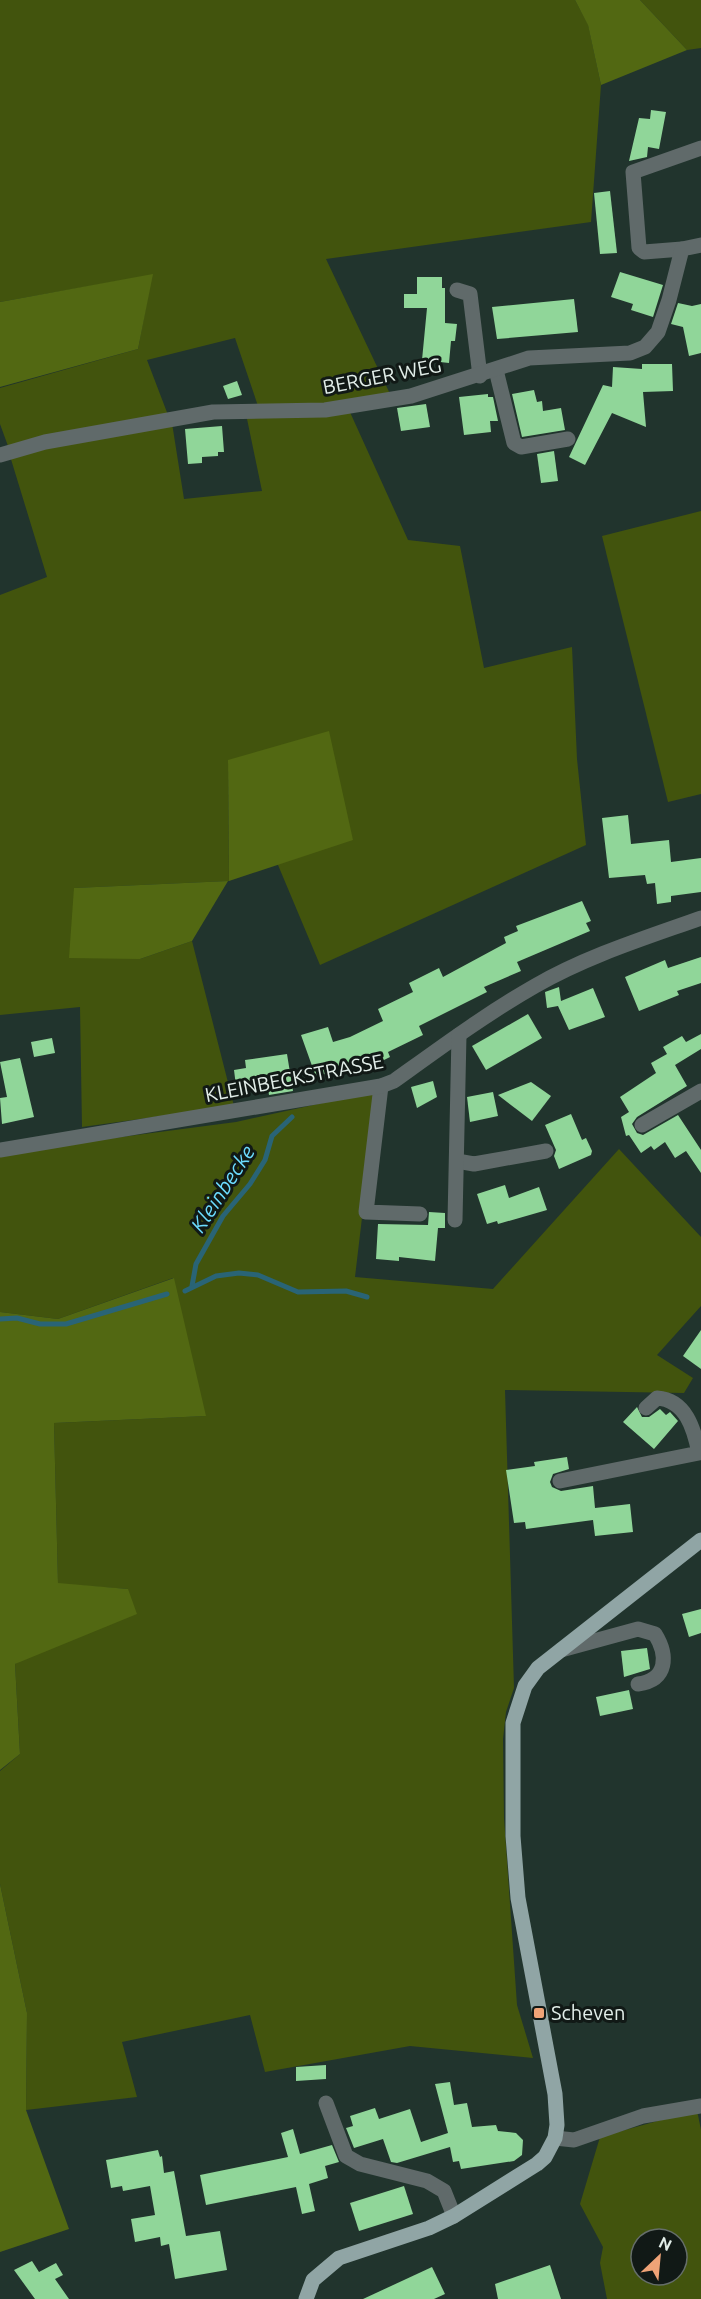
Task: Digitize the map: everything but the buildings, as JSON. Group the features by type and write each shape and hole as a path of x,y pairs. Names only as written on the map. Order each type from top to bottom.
{"main road":[{"path":"306,2299 313,2280 339,2258 429,2228 454,2216 545,2157 556,2131 555,2094 518,1898 513,1836 511,1746 513,1723 525,1686 538,1668 701,1540"}],"street":[{"path":"701,148 633,172 639,248 644,252 701,245"},
{"name":"BERGER WEG","path":"0,455 45,442 213,412 300,411 380,402 411,396 529,358 630,353 645,347 658,332 682,249"},
{"path":"457,290 470,294 480,375"},
{"path":"496,370 514,443 521,447 568,439"},
{"name":"KLEINBECKSTRASSE","path":"0,1150 381,1086 394,1081 459,1035 537,985 604,953 701,918"},
{"path":"455,1220 459,1035"},
{"path":"381,1086 366,1212 420,1214"},
{"path":"642,1125 701,1091"},
{"path":"457,1161 474,1164 546,1151"},
{"path":"560,1480 700,1454 695,1432 679,1407 666,1399 657,1398 646,1408"},
{"path":"558,1651 638,1629 655,1634 664,1649 663,1667 648,1683 638,1684"},
{"path":"326,2103 346,2156 393,2174 427,2181 444,2191 454,2216"},
{"path":"556,2131 574,2140 643,2116 701,2106"}],"green space":[{"path":"0,0 575,0 588,24 601,85 591,222 326,259 391,396 342,404 258,406 235,338 147,360 168,415 8,446 0,424 0,388 138,349 152,275 0,302"},
{"path":"575,0 640,0 687,50 601,85 588,25"},
{"path":"640,0 701,0 701,48 687,50"},
{"path":"153,274 138,349 0,387 0,302"},
{"path":"349,410 408,540 460,546 484,668 572,647 577,759 586,845 320,965 278,865 228,761 229,881 75,888 140,959 192,941 234,1106 82,1127 80,1007 0,1015 0,595 47,577 10,456 172,423 184,499 262,491 246,414"},
{"path":"701,511 701,794 668,802 602,536"},
{"path":"329,731 353,840 229,881 228,760"},
{"path":"228,881 192,941 140,959 69,958 74,888"},
{"path":"377,1091 355,1277 493,1289 619,1149 701,1237 701,1306 657,1355 693,1378 684,1393 505,1390 514,1688 506,1712 503,1739 504,1818 517,2005 533,2058 410,2046 265,2072 250,2015 122,2042 137,2097 26,2110 27,2013 0,1884 0,1771 20,1754 15,1664 128,1589 58,1584 54,1423 205,1416 173,1278 58,1319 0,1312 0,1157 83,1142 236,1122"},
{"path":"174,1278 206,1416 54,1423 58,1583 128,1589 137,1614 15,1664 20,1754 0,1770 0,1312 58,1319"},
{"path":"0,1884 27,2013 26,2110 69,2229 0,2252"},
{"path":"697,2110 701,2130 701,2299 607,2299 600,2263 603,2247 580,2204 600,2137"}],"waterway":[{"name":"Kleinbecke","path":"192,1286 196,1264 223,1216 250,1184 265,1160 272,1136 292,1117"},
{"name":"Kleinbecke","path":"185,1291 216,1276 239,1273 258,1275 298,1292 346,1291 367,1297"},
{"name":"Kleinbecke","path":"0,1319 17,1318 40,1324 66,1324 167,1294"}],"place":[{"name":"Scheven","path":"539,2013"}]}
